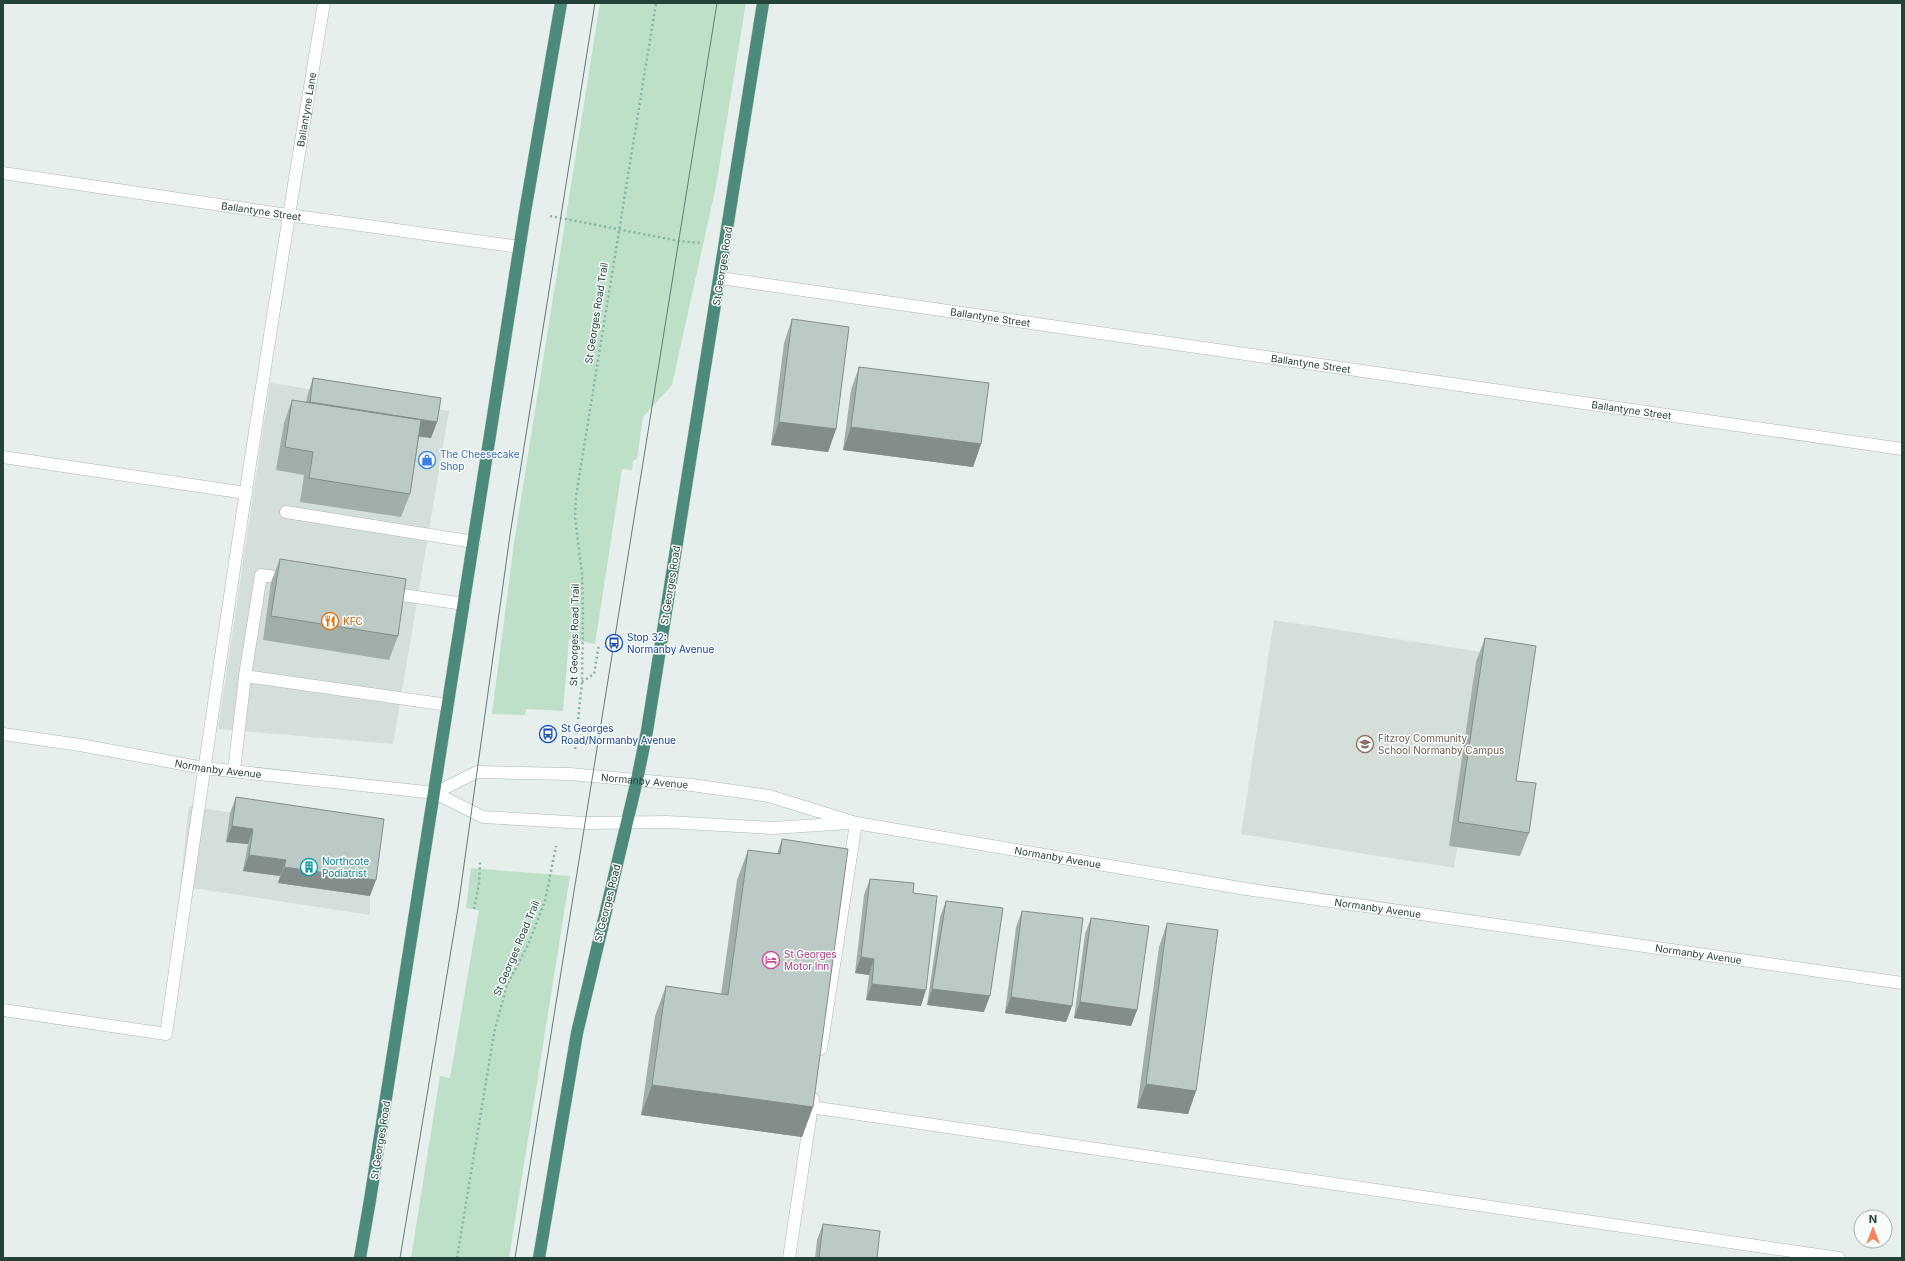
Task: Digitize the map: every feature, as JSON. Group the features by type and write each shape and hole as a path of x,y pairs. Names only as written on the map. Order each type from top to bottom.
{"highway":[{"name":"St Georges Road","path":"360,1258 435,793 520,247 561,3"},
{"name":"St Georges Road","path":"539,1258 577,1033 638,780 647,731 726,245 763,3"}],"main road":[{"name":"Ballantyne Lane","path":"3,1010 166,1034 204,768 288,215 324,3"},
{"name":"Ballantyne Street","path":"3,173 520,247"},
{"name":"Ballantyne Street","path":"720,278 1902,449"},
{"path":"3,457 246,493"},
{"path":"286,512 474,542"},
{"path":"234,771 245,676 261,575 299,580"},
{"path":"375,591 464,604"},
{"path":"245,676 448,705"},
{"name":"Normanby Avenue","path":"3,734 80,745 204,768 435,793 483,817 562,822 667,822 773,828 856,823"},
{"name":"Normanby Avenue","path":"435,793 477,772 570,774 692,785 769,796 856,823 1246,889 1902,983"},
{"path":"819,1060 856,823"},
{"path":"789,1258 815,1084"},
{"path":"811,1107 1839,1258"}],"path":[{"name":"St Georges Road Trail","path":"570,774 576,742 582,682 582,574 575,517 576,496 618,228 656,3"},
{"path":"526,212 618,228 679,241 726,245"},
{"path":"582,682 594,674 599,644"},
{"name":"St Georges Road Trail","path":"457,1258 494,1033 507,985 528,945 545,901 562,822"},
{"path":"474,909 479,884 480,862"}],"shaded area":[{"path":"270,383 449,411 393,744 218,729"},
{"name":"Fitzroy Community School Normanby Campus","path":"1274,620 1488,653 1454,868 1241,834"},
{"path":"189,806 378,835 370,896 370,915 180,886"}],"green space":[{"path":"600,3 746,3 716,186 672,385 643,417 637,459 633,461 632,470 622,469 595,644 569,639 563,711 526,709 525,715 492,714 514,543"},
{"path":"471,868 570,876 509,1258 411,1258 440,1076 450,1078 479,910 466,908"}],"building":[{"path":"792,319 849,327 836,429 779,422"},
{"path":"859,367 989,383 981,444 851,427"},
{"path":"313,378 441,398 437,422 310,402"},
{"path":"292,400 421,420 410,494 309,478 313,452 285,447"},
{"path":"280,559 406,579 398,636 271,616"},
{"path":"1485,638 1536,646 1516,781 1536,783 1529,833 1458,822"},
{"path":"236,797 384,819 376,880 284,867 286,860 249,855 253,829 232,826"},
{"path":"782,839 848,849 813,1107 652,1085 666,986 728,995 748,850 780,854"},
{"path":"870,879 914,883 913,893 937,896 926,990 872,984 874,959 861,957"},
{"path":"946,901 1003,908 990,996 932,989"},
{"path":"1022,911 1083,918 1072,1006 1011,997"},
{"path":"1091,918 1149,926 1137,1010 1080,1002"},
{"path":"1167,923 1218,930 1196,1091 1146,1084"},
{"path":"823,1224 880,1231 877,1258 819,1258"}],"tram line":[{"path":"400,1258 458,908 510,535 595,3"},
{"path":"515,1258 717,3"}],"place":[{"name":"The Cheesecake Shop","path":"427,460"},
{"name":"KFC","path":"330,621"},
{"name":"Stop 32: Normanby Avenue","path":"614,643"},
{"name":"St Georges Road/Normanby Avenue","path":"548,734"},
{"name":"Fitzroy Community School Normanby Campus","path":"1365,744"},
{"name":"Northcote Podiatrist","path":"309,867"},
{"name":"St Georges Motor Inn","path":"771,960"}]}
